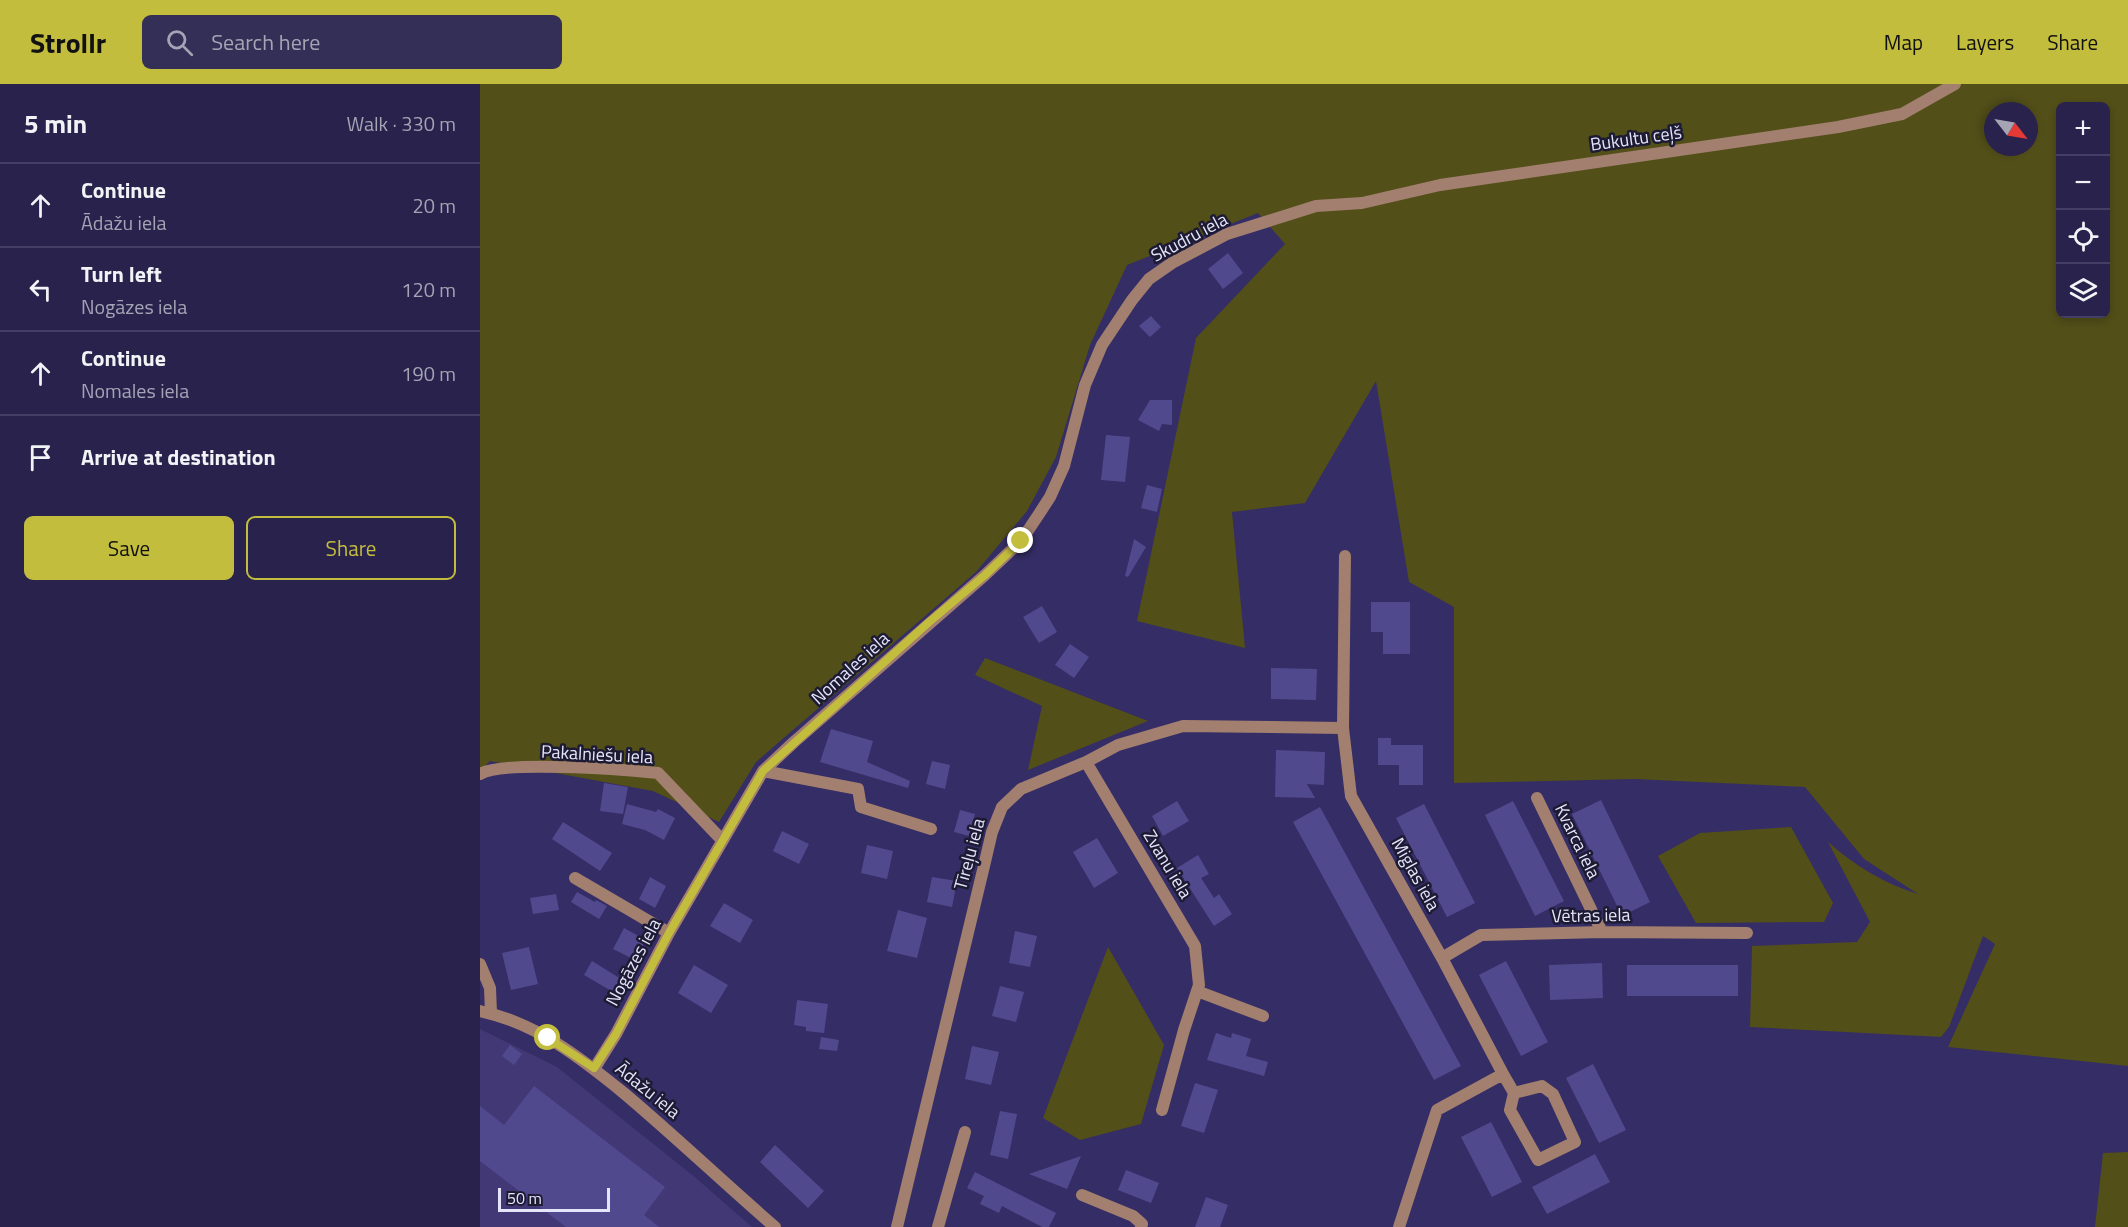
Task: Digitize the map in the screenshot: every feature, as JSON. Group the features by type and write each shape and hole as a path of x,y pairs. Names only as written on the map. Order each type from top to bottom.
{"street":[{"name":"Bukultu ceļš","path":"1316,206 1362,202 1440,185 1838,127 1902,114 1955,84"},
{"name":"Skudru iela","path":"1021,541 1050,497 1064,466 1085,385 1102,345 1149,279 1172,263 1227,234 1316,206"},
{"name":"Nomales iela","path":"722,840 763,771 1021,541"},
{"name":"Miglas iela","path":"1345,556 1343,728 1351,796 1443,958 1514,1093"},
{"name":"Tīreļu iela","path":"897,1227 992,832 1002,807 1021,789 1086,762 1118,745 1183,726 1343,728"},
{"name":"Zvanu iela","path":"1086,762 1195,946 1199,985 1162,1110"},
{"name":"Pakalniešu iela","path":"480,774 499,768 605,769 658,773 722,840"},
{"path":"763,771 858,789 861,807 932,829"},
{"name":"Kvarca iela","path":"1537,798 1602,932"},
{"name":"Nogāzes iela","path":"594,1068 616,1034 669,933 722,840"},
{"path":"575,878 669,933"},
{"name":"Vētras iela","path":"1443,958 1481,935 1602,932 1747,933"},
{"path":"480,964 490,988 486,1012"},
{"path":"1197,991 1263,1016"},
{"name":"Ādažu iela","path":"486,1012 522,1025 548,1038 594,1068 675,1135 732,1190 775,1227"},
{"path":"1399,1227 1437,1110 1503,1074"},
{"path":"1542,1086 1553,1094 1575,1142 1538,1160 1510,1110 1514,1093 1542,1086"},
{"path":"938,1227 965,1132"},
{"path":"1082,1195 1133,1216 1142,1224 1142,1227"}],"shaded area":[{"path":"480,84 2128,84 2128,1066 1948,1047 1995,944 1983,936 1949,1027 1941,1037 1750,1027 1752,946 1857,942 1870,922 1828,842 1870,873 1918,894 1864,859 1805,787 1635,779 1454,783 1454,607 1409,582 1376,381 1305,503 1232,512 1245,648 1137,621 1196,338 1285,244 1258,213 1127,265 1090,345 1056,457 1027,511 976,572 756,762 719,822 653,791 490,761 480,771"},
{"path":"985,658 1148,721 1028,770 1042,706 975,675"},
{"path":"1791,827 1833,903 1824,922 1696,923 1658,856 1700,833"},
{"path":"1108,947 1164,1045 1141,1124 1080,1140 1043,1118"},
{"path":"480,1029 557,1067 696,1178 752,1227 480,1227"},
{"path":"2128,1152 2128,1227 2095,1227 2103,1153"}],"building":[{"path":"1228,253 1243,273 1223,289 1208,269"},
{"path":"1151,316 1161,327 1150,337 1139,326"},
{"path":"1150,400 1172,400 1172,425 1162,424 1159,431 1138,420"},
{"path":"1106,435 1130,437 1125,482 1101,480"},
{"path":"1147,485 1162,489 1157,512 1141,508"},
{"path":"1134,539 1146,547 1128,577 1125,576"},
{"path":"1371,602 1410,602 1410,654 1383,654 1383,632 1371,632"},
{"path":"1042,606 1057,632 1039,643 1023,617"},
{"path":"1070,644 1089,657 1074,678 1055,665"},
{"path":"1271,668 1317,669 1316,700 1271,699"},
{"path":"831,729 873,741 867,762 910,781 908,788 820,762"},
{"path":"1378,738 1391,738 1391,745 1423,745 1423,785 1399,785 1399,765 1378,765"},
{"path":"1276,750 1325,752 1324,785 1307,784 1315,798 1275,797"},
{"path":"932,761 950,765 945,789 926,784"},
{"path":"604,783 628,787 623,814 600,811"},
{"path":"1601,800 1650,902 1622,916 1572,814"},
{"path":"1177,801 1189,821 1163,836 1152,816"},
{"path":"1513,801 1564,901 1535,916 1485,815"},
{"path":"627,804 656,812 658,809 675,818 664,840 645,830 622,824"},
{"path":"1424,804 1475,903 1447,917 1396,818"},
{"path":"1320,807 1461,1066 1434,1080 1293,822"},
{"path":"960,810 975,814 969,836 954,832"},
{"path":"563,822 612,853 600,871 552,839"},
{"path":"782,831 809,844 799,864 773,851"},
{"path":"1097,838 1118,873 1094,888 1073,852"},
{"path":"867,845 893,851 887,879 861,873"},
{"path":"1198,855 1209,874 1201,878 1214,898 1219,894 1232,914 1214,926 1177,868"},
{"path":"650,877 666,886 655,908 639,899"},
{"path":"932,877 957,881 952,907 927,902"},
{"path":"577,892 607,906 599,919 571,902"},
{"path":"556,894 559,910 533,914 530,898"},
{"path":"724,903 753,920 740,943 710,926"},
{"path":"898,910 927,918 917,958 887,951"},
{"path":"624,928 646,940 635,960 613,949"},
{"path":"1015,931 1037,936 1030,967 1009,963"},
{"path":"529,947 538,984 511,990 502,953"},
{"path":"592,961 621,979 613,992 584,975"},
{"path":"1506,961 1548,1042 1521,1056 1479,975"},
{"path":"1602,963 1603,998 1550,1000 1549,965"},
{"path":"694,965 728,985 711,1013 678,993"},
{"path":"1627,965 1738,965 1738,996 1627,996"},
{"path":"1000,986 1024,992 1016,1022 992,1016"},
{"path":"797,1000 828,1004 824,1033 806,1031 806,1027 794,1025"},
{"path":"1216,1033 1231,1038 1232,1033 1251,1039 1246,1056 1268,1062 1264,1076 1207,1060"},
{"path":"821,1037 839,1040 837,1051 819,1049"},
{"path":"510,1045 522,1054 514,1065 502,1056"},
{"path":"972,1046 999,1052 991,1085 965,1079"},
{"path":"1593,1064 1626,1130 1599,1143 1566,1078"},
{"path":"1195,1083 1218,1090 1204,1133 1181,1126"},
{"path":"534,1086 665,1187 644,1215 659,1227 566,1227 480,1161 480,1106 504,1125"},
{"path":"1000,1111 1017,1114 1008,1159 990,1155"},
{"path":"1491,1122 1522,1182 1492,1197 1461,1137"},
{"path":"775,1145 824,1191 808,1208 760,1162"},
{"path":"1595,1154 1610,1182 1547,1214 1532,1187"},
{"path":"1081,1156 1067,1189 1029,1174"},
{"path":"1126,1170 1159,1183 1151,1203 1118,1190"},
{"path":"975,1172 1056,1213 1049,1227 1042,1227 1002,1206 999,1213 980,1204 984,1196 967,1188"},
{"path":"1206,1197 1228,1205 1220,1227 1195,1227"}],"route":[{"path":"548,1038 594,1068 616,1034 669,933 763,771 1021,541"}]}
